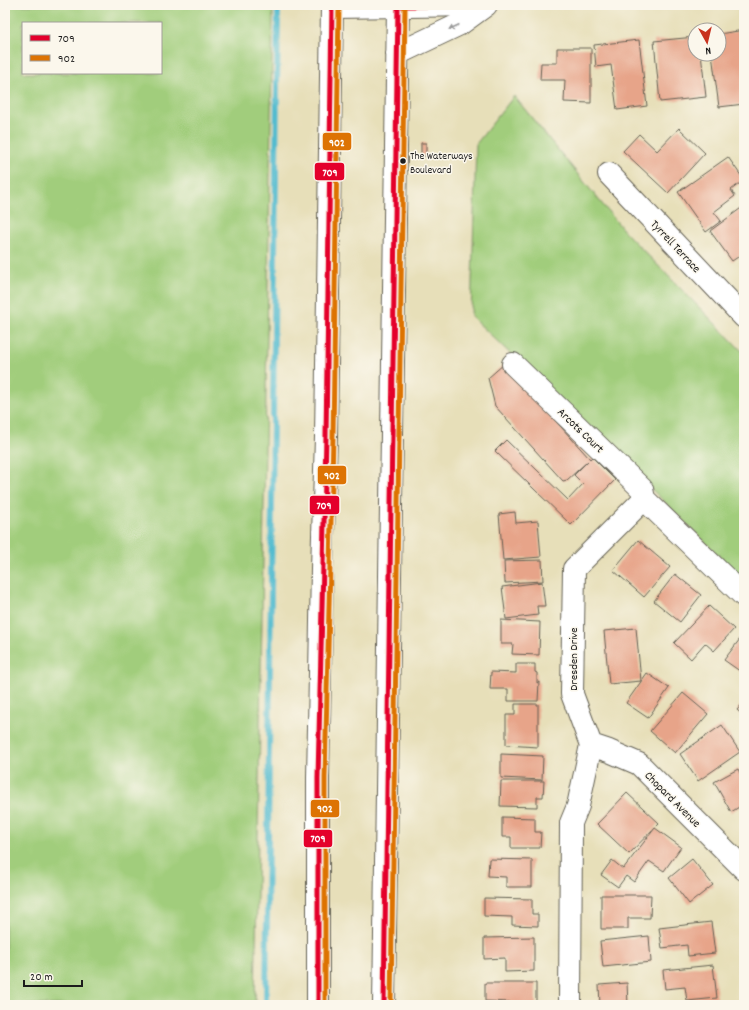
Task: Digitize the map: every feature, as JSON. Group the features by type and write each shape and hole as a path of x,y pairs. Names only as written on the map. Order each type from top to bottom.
{"main road":[{"path":"318,1005 318,770 326,437 332,6 479,5"},
{"path":"398,54 460,24 486,5"},
{"path":"384,1005 398,6"},
{"name":"Tyrrell Terrace","path":"609,174 744,317"},
{"name":"Arcots Court","path":"514,364 642,489 644,499"},
{"path":"644,499 744,596"},
{"name":"Dresden Drive","path":"591,745 572,694 574,569 644,499"},
{"path":"570,1005 571,823 578,806 591,745"},
{"name":"Chopard Avenue","path":"591,745 639,764 744,869"}],"green space":[{"path":"5,5 273,5 255,1005 5,1005"},
{"path":"514,96 625,232 744,353 744,581 673,510 471,316 476,144"}],"building":[{"path":"744,30 744,104 719,107 713,62 727,62 727,33"},
{"path":"687,38 687,62 702,62 706,97 660,102 654,41"},
{"path":"639,40 647,106 617,110 611,65 596,67 594,45"},
{"path":"557,48 591,48 591,103 564,102 565,80 540,80 541,63 557,63"},
{"path":"679,128 705,153 668,193 623,151 639,134 657,151"},
{"path":"421,143 426,143 426,156 421,156"},
{"path":"728,157 744,180 731,190 735,196 714,212 721,221 706,232 678,192"},
{"path":"744,206 744,253 732,261 710,231"},
{"path":"504,364 590,459 592,457 615,480 571,525 495,451 506,440 568,500 583,484 574,475 588,461 567,480 563,481 495,406 488,378"},
{"path":"515,512 516,523 538,521 541,557 503,560 499,514"},
{"path":"638,540 670,567 644,597 613,570"},
{"path":"542,560 543,581 505,583 504,561"},
{"path":"675,574 701,595 680,622 654,601"},
{"path":"542,582 545,606 537,606 538,615 506,619 502,587"},
{"path":"709,606 734,629 714,651 705,643 691,659 674,643"},
{"path":"501,620 540,622 539,655 512,654 513,644 501,644"},
{"path":"636,628 641,681 609,684 604,631"},
{"path":"740,639 744,642 744,674 724,660"},
{"path":"516,664 535,664 537,683 539,682 538,701 508,701 508,689 490,689 491,672 516,673"},
{"path":"647,673 669,688 648,718 626,703"},
{"path":"683,693 708,714 675,753 650,731"},
{"path":"744,702 744,716 737,710"},
{"path":"515,704 538,704 538,747 506,745 506,715 515,715"},
{"path":"722,725 740,752 698,781 680,754"},
{"path":"501,754 543,756 542,780 501,778"},
{"path":"738,769 744,781 744,804 731,812 714,782"},
{"path":"501,781 544,781 543,797 537,797 537,807 500,806"},
{"path":"627,793 659,823 629,854 597,824"},
{"path":"502,817 535,818 535,832 541,832 540,848 511,848 511,837 502,837"},
{"path":"655,828 681,847 664,871 649,861 634,882 626,876 618,887 601,875 612,860 623,869"},
{"path":"489,859 532,860 532,887 506,887 506,877 488,876"},
{"path":"692,859 713,885 689,904 669,878"},
{"path":"601,895 651,895 650,918 628,918 628,929 601,929"},
{"path":"484,898 532,899 532,914 538,914 538,926 512,925 512,917 484,916"},
{"path":"711,922 715,953 688,956 687,945 662,948 659,928"},
{"path":"649,936 651,962 603,967 600,941"},
{"path":"534,937 534,971 505,972 505,958 484,959 484,938"},
{"path":"713,965 717,998 687,1001 685,987 665,989 663,970"},
{"path":"485,983 536,983 536,1005 510,1005 510,1002 485,1001"},
{"path":"627,983 628,1005 600,1005 599,985"}],"waterway":[{"path":"266,1005 278,5"}],"transit line":[{"name":"709","path":"318,1005 318,778 326,437 332,5"},
{"name":"902","path":"325,1005 325,778 333,437 339,5"},
{"name":"902","path":"391,1005 405,5"},
{"name":"709","path":"384,1005 398,6 479,5"}],"place":[{"name":"The Waterways Boulevard","path":"403,161"}]}
